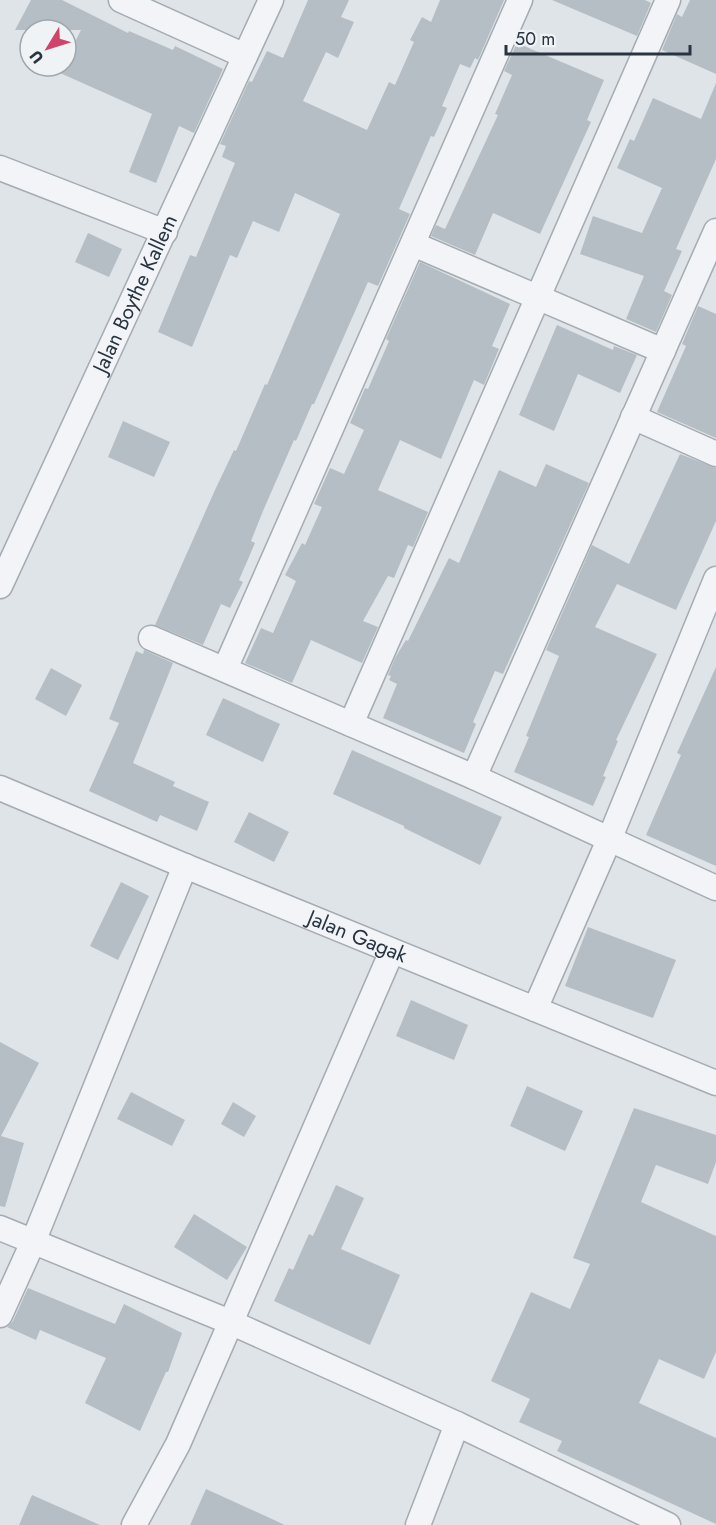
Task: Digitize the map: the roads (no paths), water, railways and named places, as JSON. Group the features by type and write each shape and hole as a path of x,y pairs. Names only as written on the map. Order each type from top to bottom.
{"street":[{"path":"121,0 245,56"},
{"name":"Jalan Boythe Kallem","path":"0,586 271,0"},
{"path":"225,669 520,0"},
{"path":"351,724 668,0"},
{"path":"0,168 165,232"},
{"path":"474,777 716,231"},
{"path":"413,244 663,351"},
{"path":"633,417 716,454"},
{"path":"535,1009 609,840 716,579"},
{"path":"151,638 474,777 716,888"},
{"name":"Jalan Gagak","path":"0,788 716,1083"},
{"path":"0,1315 33,1242 185,866"},
{"path":"134,1525 178,1444 392,951"},
{"path":"0,1228 230,1322 457,1424 668,1525"},
{"path":"418,1525 457,1424"}]}
